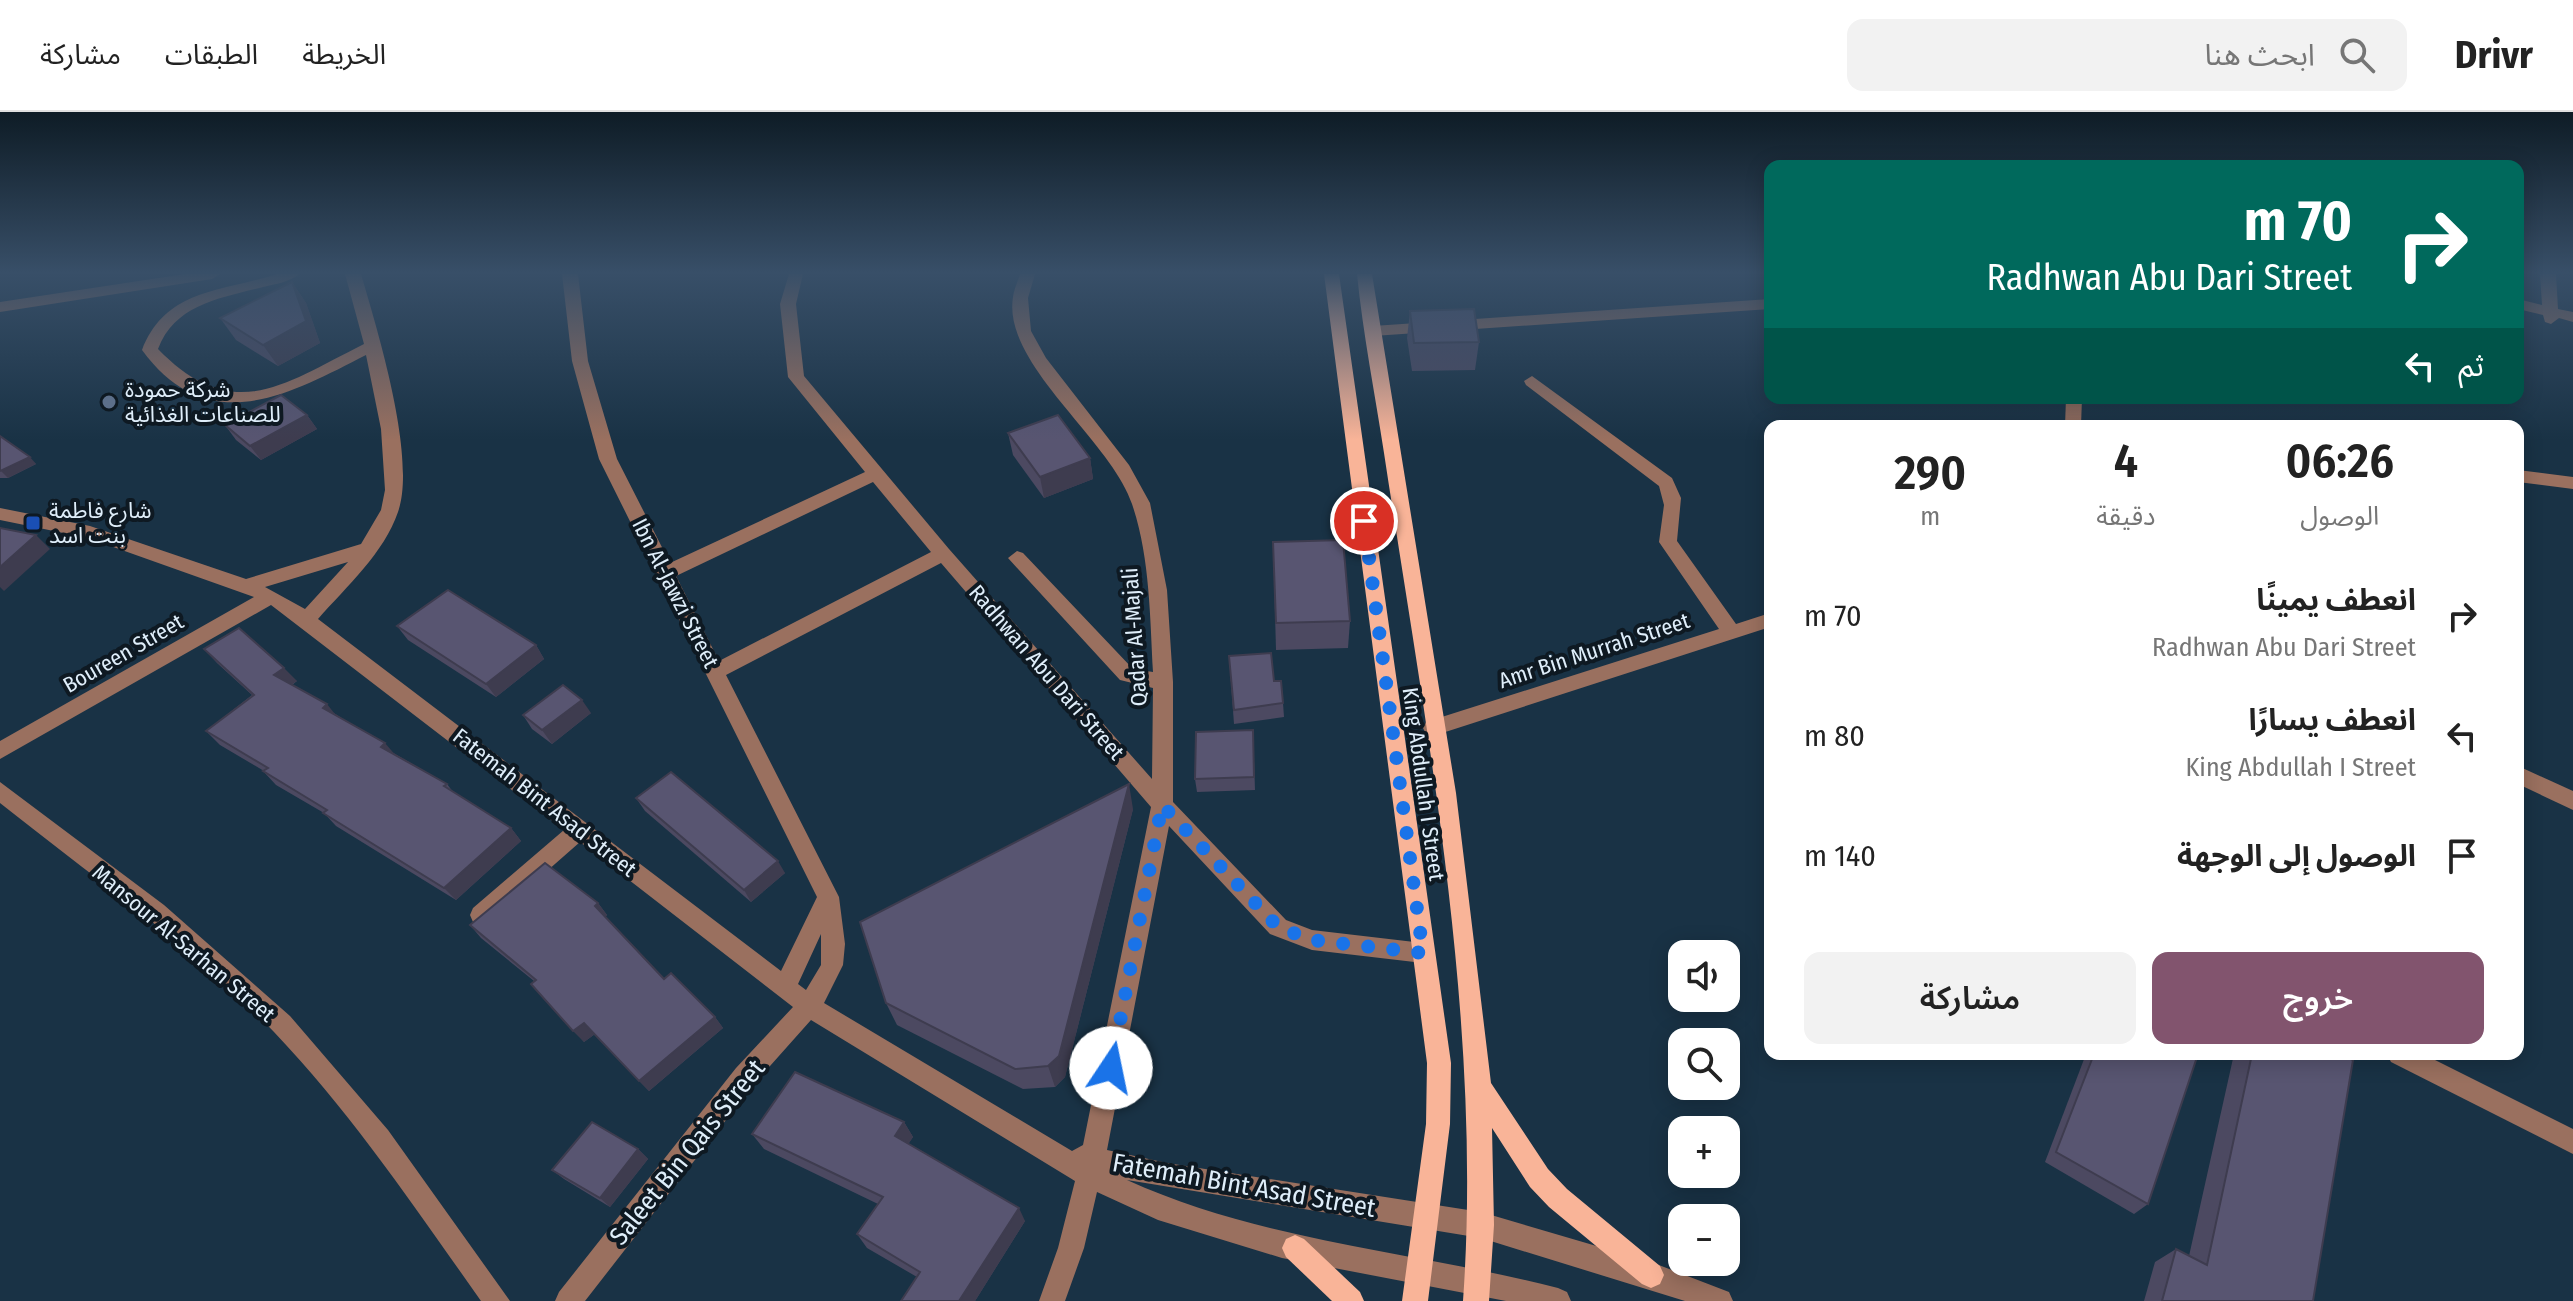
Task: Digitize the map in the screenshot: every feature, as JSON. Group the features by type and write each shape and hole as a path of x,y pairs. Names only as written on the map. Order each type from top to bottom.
{"main road":[{"name":"King Abdullah I Street","path":"1339,329 1439,1063 1438,1124 1415,1301"},
{"name":"King Abdullah I Street","path":"1373,331 1433,728 1446,793 1479,1087 1481,1225 1476,1290"},
{"path":"1479,1087 1539,1178 1558,1198 1651,1275"},
{"path":"1295,1248 1351,1301"}],"street":[{"path":"156,329 150,350 160,361 215,396 235,399 280,387 374,345"},
{"path":"308,618 382,528 395,492 369,329"},
{"name":"Ibn Al-Jawzi Street","path":"576,329 580,361 608,459 828,897 834,944 832,965 809,1006"},
{"name":"Radhwan Abu Dari Street","path":"791,329 796,377 943,554 1162,805 1278,927 1312,940 1423,953"},
{"name":"Qadar Al-Majali","path":"1023,329 1039,360 1123,469 1141,503 1158,590 1163,682 1162,805 1091,1167 1071,1248 1052,1301"},
{"path":"1373,331 1395,329"},
{"path":"1532,381 1657,473 1671,487 1674,501 1668,542 1731,631"},
{"path":"665,573 877,473"},
{"path":"2524,477 2573,483"},
{"name":"Fatemah Bint Asad Street","path":"0,514 80,528 246,586 308,618 809,1006 1062,1155 1091,1167 1158,1207 1295,1248 1419,1273 1476,1290 1558,1301"},
{"path":"246,586 367,549"},
{"path":"717,671 943,554"},
{"path":"1017,558 1127,675 1163,682"},
{"name":"Boureen Street","path":"0,751 270,597"},
{"name":"Amr Bin Murrah Street","path":"1433,728 1764,622"},
{"path":"2524,777 2573,801"},
{"name":"Mansour Al-Sarhan Street","path":"0,791 246,989 294,1038 410,1180 497,1301"},
{"path":"481,915 580,829"},
{"path":"784,988 828,897"},
{"name":"Saleet Bin Qais Street","path":"568,1301 745,1076 809,1006"},
{"path":"2411,1060 2573,1142"},
{"name":"Fatemah Bint Asad Street","path":"1091,1167 1481,1225 1651,1275 1720,1301"}],"building":[{"path":"238,329 291,329 263,345"},
{"path":"1412,329 1477,329 1479,342 1414,343"},
{"path":"281,395 307,415 250,446 225,425"},
{"path":"1058,415 1090,458 1040,477 1008,433"},
{"path":"0,436 30,457 0,471"},
{"path":"0,528 36,535 0,567"},
{"path":"1343,540 1350,621 1276,623 1273,542"},
{"path":"448,590 536,645 486,684 397,626"},
{"path":"239,628 284,668 274,675 327,704 323,708 385,743 381,747 447,784 444,786 511,828 444,888 323,813 327,810 263,771 268,768 206,731 254,695 204,649"},
{"path":"1271,653 1274,681 1281,681 1283,703 1234,710 1229,656"},
{"path":"563,685 582,700 542,730 523,715"},
{"path":"1253,730 1254,777 1195,779 1196,732"},
{"path":"671,772 778,861 744,890 636,798"},
{"path":"1129,784 1059,1056 1048,1066 1015,1069 886,1003 860,922"},
{"path":"545,863 598,903 595,906 664,979 671,973 715,1017 639,1081 584,1023 573,1031 531,984 536,980 470,925"},
{"path":"2092,1060 2196,1060 2148,1204 2056,1152"},
{"path":"2251,1060 2353,1060 2313,1301 2162,1301 2176,1249 2207,1265"},
{"path":"795,1072 904,1122 895,1136 1019,1208 959,1301 901,1301 920,1272 857,1234 883,1197 752,1134"},
{"path":"592,1122 638,1149 600,1198 552,1170"}],"place":[{"name":"شركة حمودة للصناعات الغذائية","path":"109,402"},
{"name":"شارع فاطمة بنت اسد","path":"33,523"}],"route":[{"path":"1111,1068 1162,805 1278,927 1312,940 1423,953 1364,521"}]}
